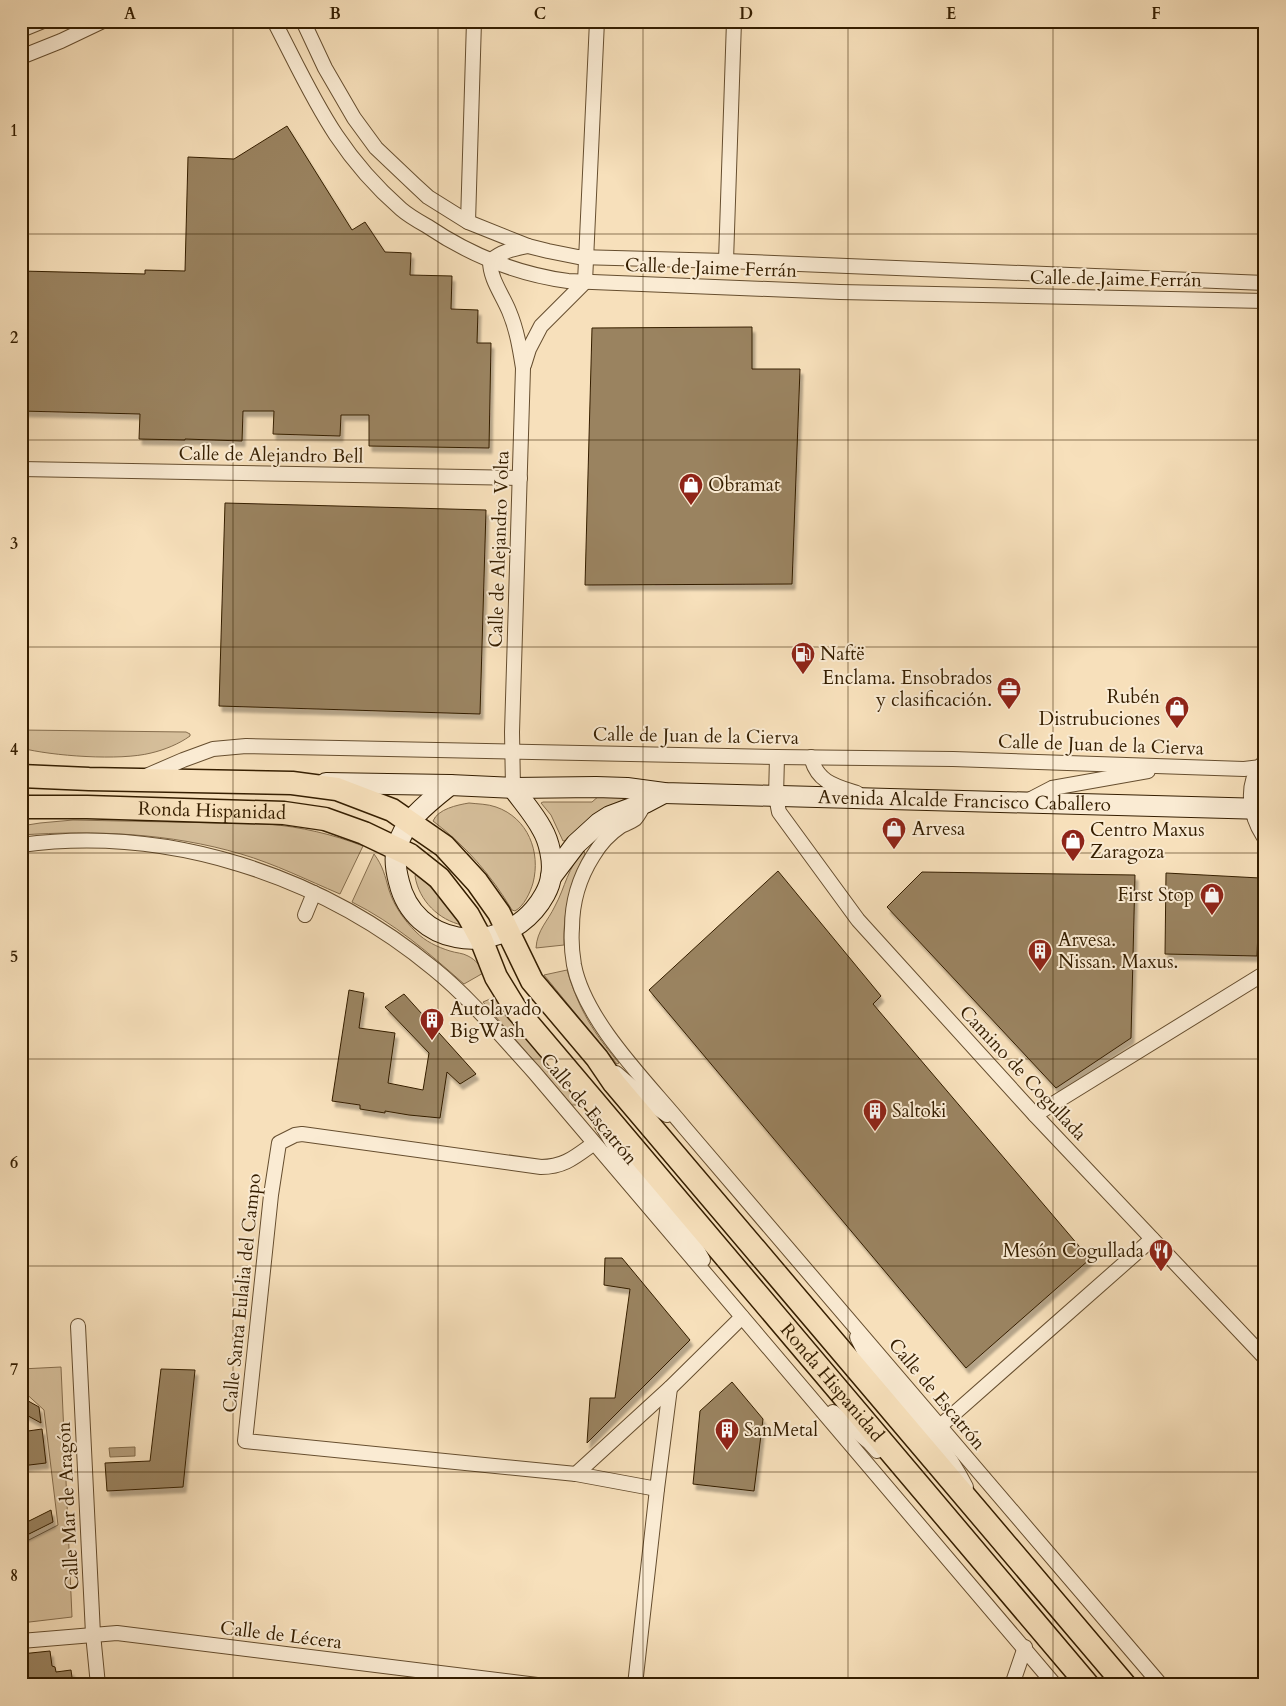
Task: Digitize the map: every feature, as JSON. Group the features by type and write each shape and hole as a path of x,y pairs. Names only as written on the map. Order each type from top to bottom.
{"highway":[{"name":"Ronda Hispanidad","path":"24,774 136,780 292,782 337,789 392,810 444,846 487,894 508,931 532,981 597,1058 620,1091 1125,1685"},
{"name":"Ronda Hispanidad","path":"24,808 97,807 284,813 325,819 364,833 397,848 423,864 440,878 468,915 481,939 496,977 516,1008 1088,1685"}],"main road":[{"name":"Ronda Hispanidad","path":"292,782 513,788"},
{"path":"450,785 430,801 405,830 397,848 397,874 405,899 412,910 431,927 443,933 468,939 481,939 508,931 518,925 537,906 551,877 546,836 535,817 513,788"},
{"name":"Avenida Alcalde Francisco Caballero","path":"513,788 596,787 627,788 664,793 1259,809"},
{"name":"Avenida Alcalde Francisco Caballero","path":"551,877 576,844 599,823 622,810 645,803 664,793"}],"street":[{"path":"21,30 43,21"},
{"path":"21,56 60,41 103,21"},
{"name":"Calle de Jaime Ferrán","path":"274,21 319,107 336,135 362,170 402,210 444,238 490,261 528,274 558,280 585,282 840,292 1265,301"},
{"name":"Calle de Jaime Ferrán","path":"303,21 341,98 376,148 428,197 468,222 528,246 563,255 588,257 726,260 1265,282"},
{"path":"468,222 474,21"},
{"path":"585,282 588,257 597,21"},
{"name":"Calle de Jaime Ferrán","path":"726,260 734,21"},
{"path":"490,261 498,254 509,249 528,246"},
{"name":"Calle de Alejandro Volta","path":"490,261 490,270 493,278 510,312 516,330 523,368 512,732 513,788"},
{"name":"Calle de Alejandro Volta","path":"523,368 532,343 541,326 585,282"},
{"name":"Calle de Alejandro Bell","path":"21,469 520,478"},
{"path":"488,751 512,732"},
{"name":"Calle de Juan de la Cierva","path":"136,780 214,749 246,746 953,759 1244,769 1263,766"},
{"path":"776,796 777,757"},
{"path":"811,757 813,766 821,778 836,786 879,799"},
{"path":"1023,803 1052,788 1176,766"},
{"path":"1263,766 1255,781 1253,793 1259,809 1259,826 1265,835"},
{"name":"Camino de Cogullada","path":"776,796 779,812 858,920 1035,1115 1265,1358"},
{"name":"Calle de Escatrón","path":"645,803 635,819 614,831 599,846 584,874 575,898 572,914 573,960 587,1000 607,1033 684,1127 1160,1685"},
{"name":"Calle de Escatrón","path":"21,846 89,841 137,844 185,851 258,870 314,892 372,923 405,946 464,995 534,1072 594,1144 720,1288 742,1317 1056,1685"},
{"path":"305,915 314,892"},
{"path":"1035,1115 1265,973"},
{"name":"Calle de Escatrón","path":"597,1058 621,1076 653,1105 684,1127"},
{"name":"Ronda Hispanidad","path":"575,1080 619,1154 690,1237 720,1288"},
{"name":"Calle Santa Eulalia del Campo","path":"594,1144 563,1164 541,1168 302,1134 295,1135 279,1143 270,1205 245,1441 576,1474 657,1489"},
{"path":"939,1427 1152,1239"},
{"name":"Ronda Hispanidad","path":"845,1314 865,1353 958,1470 978,1512"},
{"path":"576,1474 670,1388 742,1317"},
{"name":"Calle Mar de Aragón","path":"78,1326 93,1634 98,1685"},
{"path":"635,1685 670,1388"},
{"name":"Calle de Escatrón","path":"804,1388 869,1442 939,1523 978,1554"},
{"name":"Calle de Lécera","path":"21,1642 117,1633 537,1685"},
{"path":"1012,1685 1025,1647"}],"shaded area":[{"path":"21,730 186,732 190,736 181,742 151,753 122,757 104,757 50,753 21,748"},
{"path":"600,795 624,798 593,817 568,840 563,841 551,815 541,803 592,802"},
{"path":"469,803 493,806 507,812 524,828 530,838 535,860 533,883 526,899 515,911 512,910 477,862 433,821 443,811 454,806"},
{"path":"73,820 268,824 316,832 363,846 340,894 254,858 187,841 104,833 21,835 21,826"},
{"path":"584,851 585,854 568,898 564,945 536,948 541,931 558,899 570,870"},
{"path":"374,854 382,867 394,902 412,927 432,943 471,958 485,972 464,984 397,929 352,902"},
{"path":"416,874 433,889 462,925 446,919 431,908 417,885"},
{"path":"567,970 588,1020 619,1063 617,1064 544,975"},
{"path":"497,996 568,1085 577,1101 577,1105 572,1105 483,1002"},
{"path":"61,1367 72,1617 21,1623 21,1544 58,1525 44,1410 21,1389 21,1369"},
{"path":"135,1447 135,1456 110,1457 109,1448"}],"building":[{"path":"287,126 352,230 365,222 385,252 411,253 410,275 452,276 451,309 478,310 477,343 491,343 489,448 369,446 369,415 341,415 340,436 273,434 274,411 243,411 242,441 139,439 140,414 21,411 21,271 145,274 145,270 185,271 188,157 234,159"},
{"name":"Obramat","path":"752,327 752,369 800,369 792,584 585,585 592,328"},
{"path":"225,503 486,510 480,714 219,706"},
{"name":"Saltoki","path":"778,871 881,996 873,1004 1090,1259 966,1368 649,990"},
{"name":"Arvesa. Nissan. Maxus.","path":"922,872 1135,875 1131,1038 1056,1088 887,907"},
{"name":"First Stop","path":"1166,873 1260,878 1257,956 1165,954"},
{"path":"349,990 364,993 359,1028 395,1033 388,1083 423,1090 429,1053 385,1007 404,994 476,1074 460,1084 447,1072 440,1118 385,1111 385,1113 360,1109 360,1105 332,1101"},
{"path":"605,1258 622,1258 690,1340 587,1443 590,1398 615,1398 630,1289 604,1285"},
{"path":"161,1369 195,1370 183,1487 107,1491 105,1463 150,1461"},
{"name":"SanMetal","path":"732,1382 763,1419 754,1491 693,1484 700,1411"},
{"path":"21,1397 39,1407 41,1423 21,1412"},
{"path":"42,1429 46,1463 21,1466 21,1432"},
{"path":"51,1510 53,1522 21,1538 21,1525"},
{"path":"50,1651 52,1666 55,1667 56,1672 71,1670 73,1685 26,1685 25,1682 21,1682 21,1654"}],"place":[{"name":"Obramat","path":"691,506"},
{"name":"Naftë","path":"803,675"},
{"name":"Enclama. Ensobrados y clasificación.","path":"1009,710"},
{"name":"Rubén Distrubuciones","path":"1177,729"},
{"name":"Arvesa","path":"894,850"},
{"name":"Centro Maxus Zaragoza","path":"1073,862"},
{"name":"First Stop","path":"1212,916"},
{"name":"Arvesa. Nissan. Maxus.","path":"1040,972"},
{"name":"Autolavado BigWash","path":"432,1041"},
{"name":"Saltoki","path":"875,1132"},
{"name":"Mesón Cogullada","path":"1161,1272"},
{"name":"SanMetal","path":"727,1451"}]}
